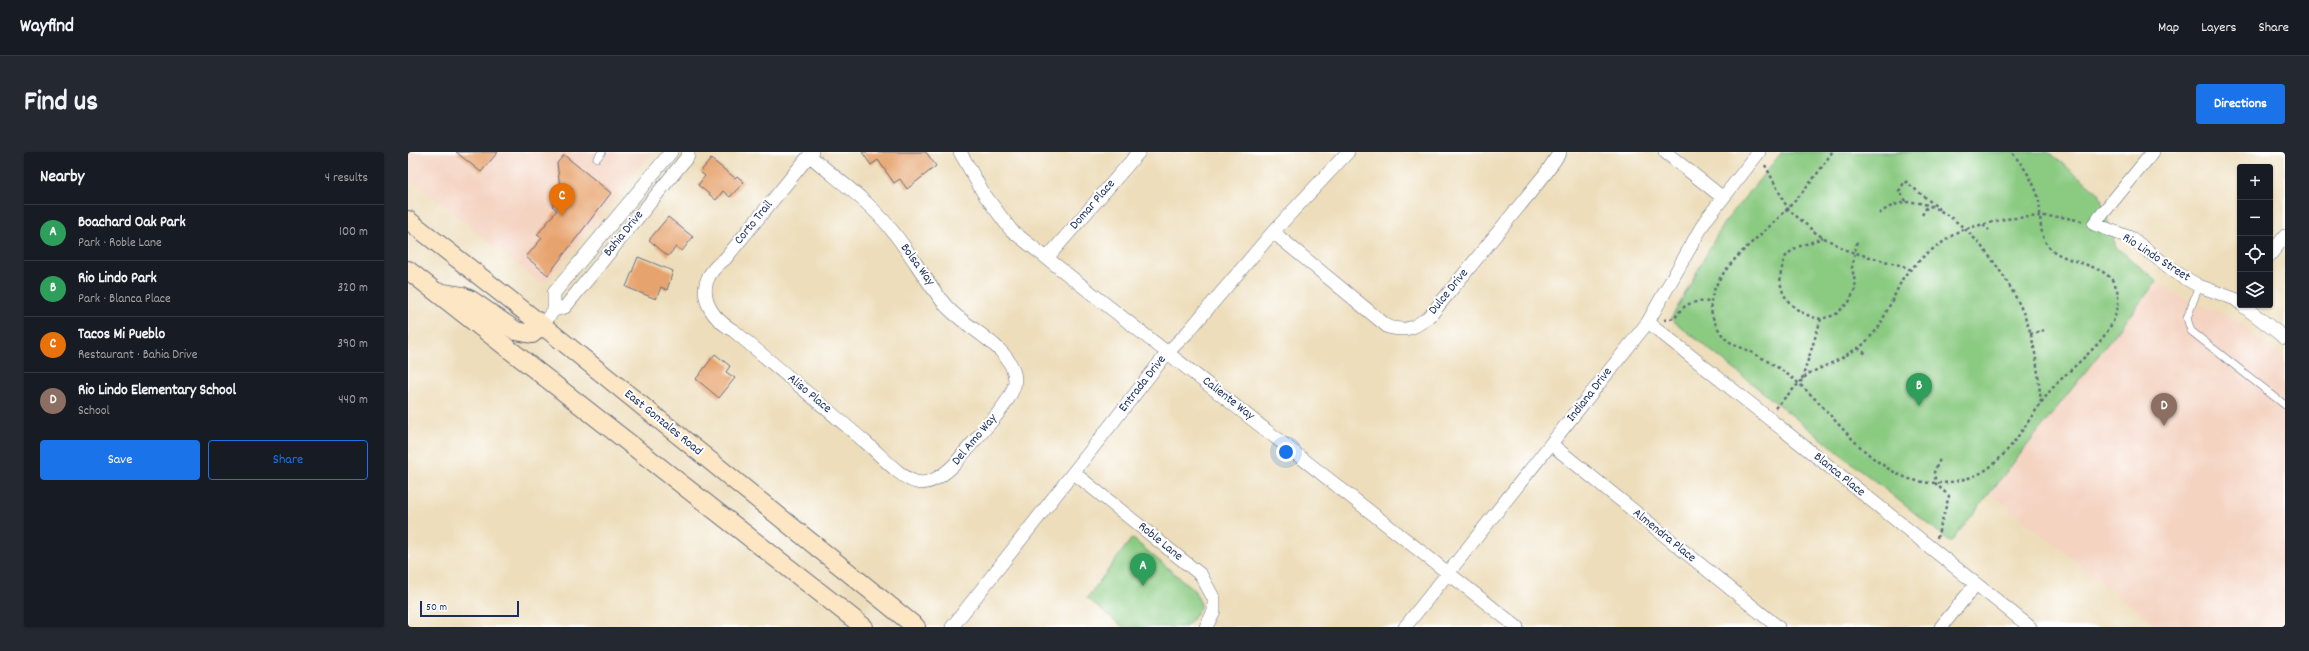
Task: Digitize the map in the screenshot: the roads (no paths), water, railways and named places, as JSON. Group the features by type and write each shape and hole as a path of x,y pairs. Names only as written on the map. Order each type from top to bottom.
{"main road":[{"name":"East Gonzales Road","path":"408,220 542,325 916,627"},
{"path":"408,270 864,627"},
{"path":"436,292 462,296 471,300 516,331 524,334 532,334 542,325"}],"street":[{"name":"Bahia Drive","path":"554,310 554,294 671,152"},
{"name":"Bahia Drive","path":"542,325 554,310 566,307 688,156 688,152"},
{"name":"Caliente Way","path":"960,152 997,214 1011,230 1517,627"},
{"name":"Domar Place","path":"1048,258 1139,152"},
{"name":"Entrada Drive","path":"952,627 1168,352 1187,333 1273,232 1348,152"},
{"name":"Dulce Drive","path":"1273,232 1388,327 1400,330 1414,328 1430,316 1546,173 1560,152"},
{"path":"1665,152 1722,198"},
{"name":"Rio Lindo Street","path":"2152,152 2094,224 2131,238 2178,274 2199,286 2237,299"},
{"name":"Indiana Drive","path":"1405,627 1648,322 1705,221 1758,153"},
{"name":"Corto Trail","path":"706,298 706,286 713,270 725,259 810,154"},
{"name":"Bolsa Way","path":"810,154 872,208 890,228 948,307 1009,359 1015,380"},
{"path":"599,265 597,257 639,200 640,190"},
{"path":"2273,251 2285,236"},
{"name":"Aliso Place","path":"706,298 713,316 722,324 734,331 820,403 896,470 919,483"},
{"name":"Rio Lindo Street","path":"2249,308 2285,338"},
{"name":"Blanca Place","path":"1648,322 2030,627"},
{"name":"Del Amo Way","path":"919,483 937,478 956,463 1008,400 1015,380"},
{"name":"Almendra Place","path":"1551,444 1778,627"},
{"name":"Roble Lane","path":"1074,473 1201,575 1214,599 1214,611 1206,627"},
{"path":"1940,627 1976,584"}],"lane":[{"path":"2199,286 2187,318 2190,331 2285,406"}],"place":[{"name":"Tacos Mi Pueblo","path":"562,216"},
{"name":"Rio Lindo Park","path":"1919,406"},
{"name":"Rio Lindo Elementary School","path":"2164,426"},
{"name":"Boachard Oak Park","path":"1143,586"}]}
